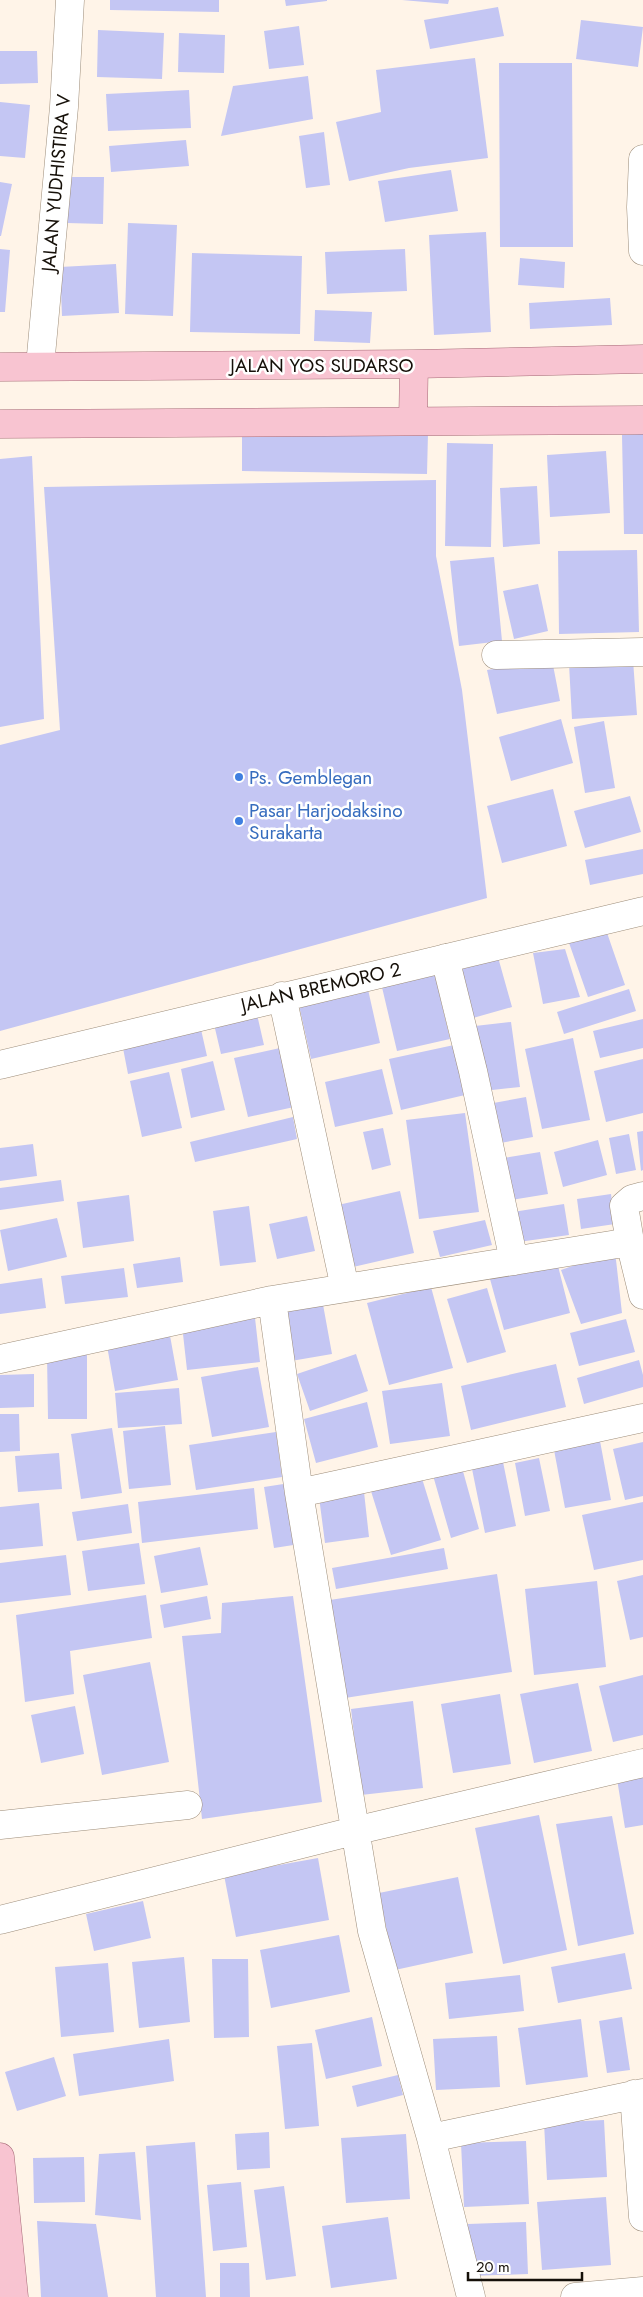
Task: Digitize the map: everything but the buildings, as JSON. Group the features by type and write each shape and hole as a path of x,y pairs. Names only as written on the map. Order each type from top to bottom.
{"main road":[{"name":"JALAN YOS SUDARSO","path":"0,367 414,364 643,359"},
{"path":"413,421 414,364"},
{"path":"0,424 643,420"},
{"path":"0,2157 14,2297"}],"street":[{"name":"JALAN YUDHISTIRA V","path":"40,366 64,107 70,0"},
{"path":"643,159 641,207 643,251"},
{"path":"496,655 643,652"},
{"name":"JALAN BREMORO 2","path":"0,1065 643,911"},
{"path":"445,958 473,1071 514,1261"},
{"path":"282,996 345,1288"},
{"path":"643,1196 632,1198 624,1206 630,1242 643,1295"},
{"path":"0,1359 272,1300 630,1242"},
{"path":"272,1300 299,1494 372,1932 431,2138 471,2297"},
{"path":"299,1494 643,1418"},
{"path":"0,1920 354,1831 643,1763"},
{"path":"0,1825 188,1805"},
{"path":"431,2138 639,2094 643,2217"},
{"path":"575,2297 643,2291"}],"place":[{"name":"Ps. Gemblegan","path":"239,777"},
{"name":"Pasar Harjodaksino Surakarta","path":"239,821"}]}
